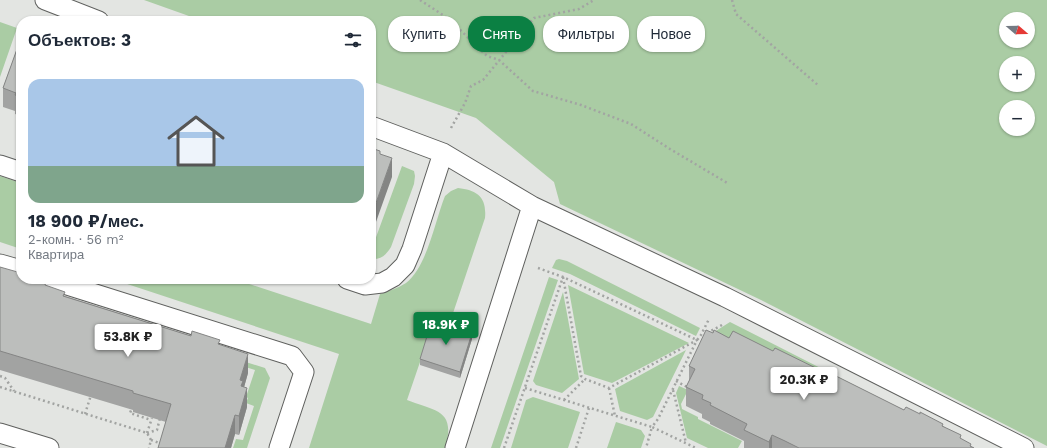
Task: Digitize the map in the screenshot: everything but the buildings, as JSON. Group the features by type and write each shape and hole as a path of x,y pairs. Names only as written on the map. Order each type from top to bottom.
{"lane":[{"path":"45,0 86,16"},
{"path":"376,128 444,154 532,206 725,297 1024,448"},
{"path":"376,284 382,283 393,277 405,265 412,249 444,154"},
{"path":"0,165 16,170"},
{"path":"455,448 532,206"},
{"path":"0,264 16,269"},
{"path":"64,284 292,356 304,372 279,448"},
{"path":"362,284 374,284"},
{"path":"0,433 49,448"}],"path":[{"path":"420,0 449,20 487,56 499,60 533,91 581,105 631,124 729,184"},
{"path":"444,154 446,138 465,103 471,86 483,80 534,18 579,9 594,0"},
{"path":"732,0 736,14 819,86"},
{"path":"514,260 563,277 697,340"},
{"path":"563,277 581,376 609,388 697,340 724,323"},
{"path":"504,448 563,277"},
{"path":"646,448 652,427 658,419 711,314"},
{"path":"0,376 5,378 15,392"},
{"path":"564,400 585,379"},
{"path":"676,381 690,389 692,386"},
{"path":"0,387 147,433 157,430 160,418"},
{"path":"525,388 652,427 696,448"},
{"path":"609,388 615,416"},
{"path":"673,388 686,444"},
{"path":"85,414 91,395 87,394"},
{"path":"128,406 132,408 130,413 151,419 147,433"},
{"path":"576,448 589,408"},
{"path":"147,433 152,440 166,445"},
{"path":"149,448 152,440"}],"green space":[{"path":"144,0 1047,0 1047,446 761,300 560,204 554,182 476,118 376,83 376,16 189,16"},
{"path":"0,22 16,28 16,31 0,77"},
{"path":"402,166 414,171 414,184 391,247 378,259 376,259 376,237"},
{"path":"0,176 16,181 16,247 0,242"},
{"path":"458,188 465,189 479,196 484,205 485,218 447,331 432,327 407,400 434,410 441,414 445,419 448,426 448,435 445,448 309,448 339,354 127,284 249,284 371,324 380,294 406,283 420,266 430,243 445,196"},
{"path":"559,259 567,261 700,328 696,336 570,274 552,268 556,260"},
{"path":"549,277 558,280 500,448 491,448"},
{"path":"568,285 689,343 612,383 584,374"},
{"path":"563,292 579,379 562,393 536,385 533,381"},
{"path":"55,302 265,368 270,378 247,448 233,448 236,439 243,440 254,406 246,403 248,398 246,397 255,370 138,333"},
{"path":"730,322 950,434 703,339"},
{"path":"686,350 653,417 647,420 620,411 615,389"},
{"path":"679,386 688,390 681,404 682,409 698,417 698,419 742,441 738,448 708,448 687,438 676,393"},
{"path":"533,397 580,412 568,448 511,448 526,400"},
{"path":"616,422 641,430 645,436 641,448 607,448"}]}
